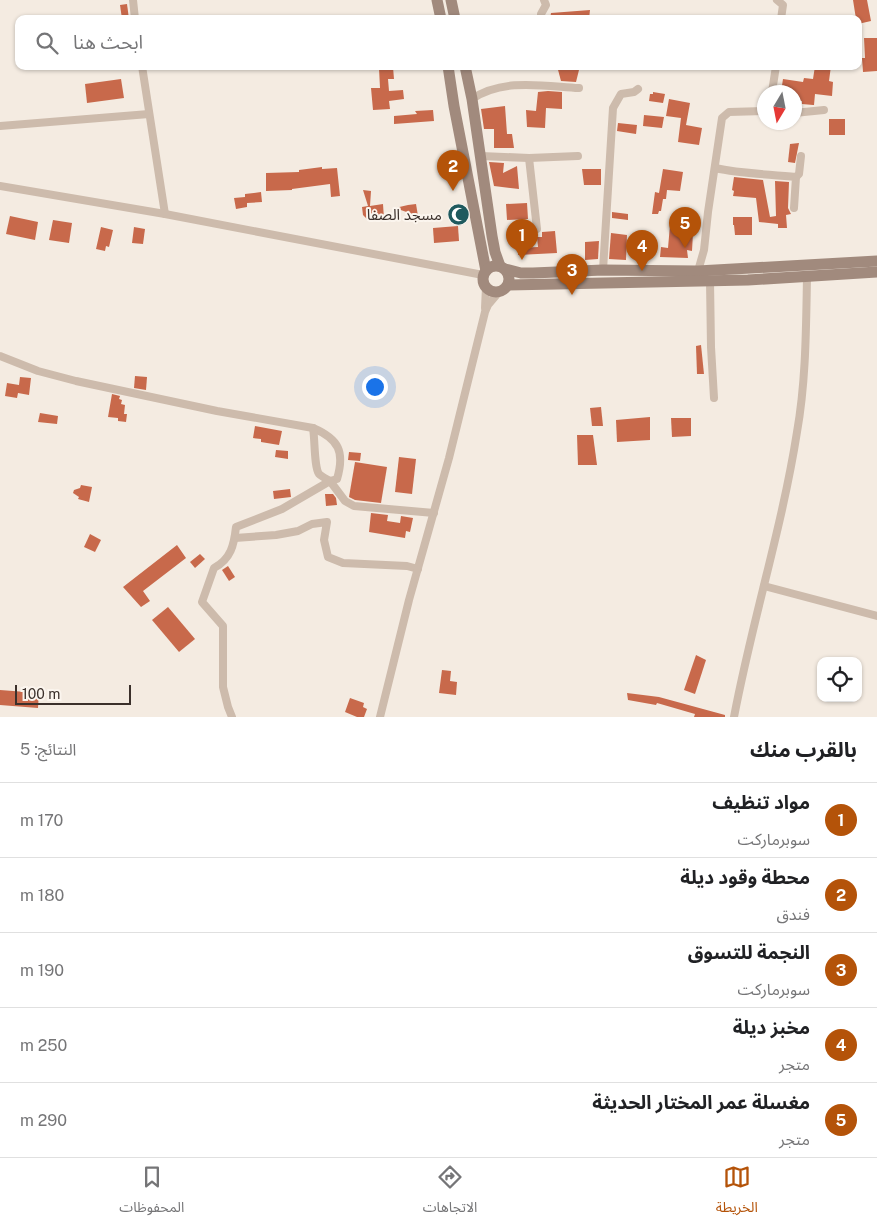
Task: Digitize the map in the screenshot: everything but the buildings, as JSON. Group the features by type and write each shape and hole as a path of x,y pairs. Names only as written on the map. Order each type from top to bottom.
{"main road":[{"path":"437,0 439,15"},
{"path":"451,0 454,15"},
{"path":"449,70 485,278 492,291 504,288 807,277 877,261"},
{"path":"466,70 495,252 508,274 504,288"},
{"path":"485,278 492,267 522,273 603,270 846,269 877,272"}],"street":[{"path":"133,0 135,15"},
{"path":"541,15 546,5 544,0"},
{"path":"777,0 782,5 781,15"},
{"path":"143,70 165,214"},
{"path":"773,85 775,70"},
{"path":"472,100 490,89 506,86 579,88"},
{"path":"603,270 613,108 621,94 634,92 638,89"},
{"path":"802,112 824,110"},
{"path":"698,270 704,250 721,126 725,115 729,112 757,112"},
{"path":"0,126 149,114"},
{"path":"480,156 530,158 578,156"},
{"path":"794,208 796,177 799,174 801,156"},
{"path":"530,158 537,229"},
{"path":"715,168 743,173 796,177"},
{"path":"0,186 165,214 485,278 485,312"},
{"path":"734,717 797,432 805,361 807,277"},
{"path":"710,281 714,398"},
{"path":"380,717 449,458 485,312 488,305 504,288"},
{"path":"0,356 38,371 76,381 218,411 313,428 327,434 336,443 340,450 337,479 330,481 282,509 236,526 230,555 222,564 214,568 202,602 223,626 223,687 232,717"},
{"path":"313,428 316,442 315,466 320,475 330,481 345,501 354,506 434,513"},
{"path":"235,538 276,535 298,530 312,524 328,522 324,540 328,557 343,563 408,566 418,569"},
{"path":"764,586 877,616"}],"place":[{"name":"محطة وقود ديلة","path":"453,191"},
{"name":"مسجد الصفا","path":"458,215"},
{"name":"مغسلة عمر المختار الحديثة","path":"685,248"},
{"name":"مواد تنظيف","path":"522,260"},
{"name":"مخبز ديلة","path":"642,271"},
{"name":"النجمة للتسوق","path":"572,295"}]}
